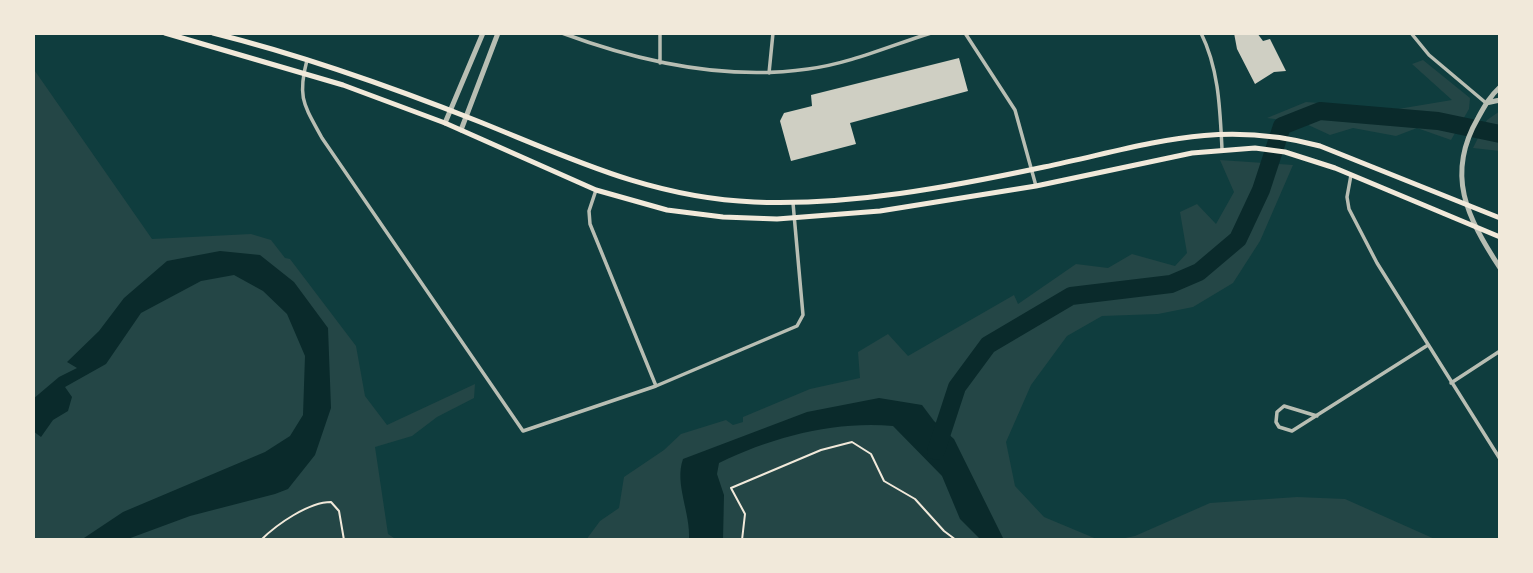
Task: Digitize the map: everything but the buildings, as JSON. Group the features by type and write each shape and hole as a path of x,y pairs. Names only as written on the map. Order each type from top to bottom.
{"main road":[{"path":"165,33 304,72 445,123 596,190 691,214 795,218 896,208 1036,186 1222,149 1255,148 1292,154 1351,174 1500,237"},
{"path":"213,33 308,58 467,117 640,186 702,198 793,203 893,193 1032,169 1180,137 1222,132 1256,133 1297,140 1366,162 1500,218"}],"street":[{"path":"445,123 483,33"},
{"path":"461,130 498,33"},
{"path":"562,33 615,53 660,64 769,73 811,69 931,33"},
{"path":"660,33 660,64"},
{"path":"769,73 773,33"},
{"path":"965,33 1014,110 1036,186"},
{"path":"1202,33 1219,97 1222,149"},
{"path":"1411,33 1429,55 1486,103"},
{"path":"308,58 300,90 302,103 332,154 523,431 656,386 797,326 803,315 793,203"},
{"path":"1500,88 1486,103 1466,141 1461,174 1465,204 1500,268"},
{"path":"1486,103 1500,100"},
{"path":"1351,174 1347,197 1349,209 1377,263 1500,459"},
{"path":"596,190 589,211 595,242 656,386"},
{"path":"1317,416 1284,406 1277,412 1276,422 1288,432 1317,416 1428,345"},
{"path":"1451,383 1500,351"}],"path":[{"path":"742,540 745,514 731,488 821,450 852,442 871,454 884,481 915,499 944,531 956,540"},
{"path":"261,540 270,531 321,502 331,502 339,511 344,540"}],"shaded area":[{"path":"1423,60 1470,98 1469,109 1451,140 1417,128 1396,136 1353,128 1330,135 1304,123 1267,118 1306,102 1398,109 1452,100 1412,64"},
{"path":"35,71 152,239 251,234 271,240 285,258 290,259 356,346 365,396 387,425 475,384 474,398 437,417 412,436 375,447 388,534 397,540 33,540"},
{"path":"1500,111 1500,151 1473,148 1487,120"},
{"path":"1220,160 1293,165 1260,241 1233,283 1193,307 1158,314 1102,316 1067,336 1031,385 1006,442 1015,486 1044,517 1099,540 586,540 600,521 619,508 624,477 664,450 681,434 726,420 733,425 743,422 743,417 810,389 860,378 858,352 888,334 908,356 1014,295 1018,304 1076,264 1108,268 1132,254 1175,266 1187,253 1180,212 1197,204 1216,224 1234,192"},
{"path":"220,251 260,255 294,282 328,328 331,408 315,455 288,489 275,494 190,516 125,540 81,540 123,512 265,452 290,436 303,415 305,356 287,314 263,291 234,275 201,281 141,313 106,364 65,387 72,397 68,411 53,420 41,437 33,431 33,399 59,377 77,368 67,362 99,331 124,298 167,261"},
{"path":"879,398 922,405 934,421 954,439 1004,540 981,540 960,519 942,476 893,426 871,425 804,433 719,463 717,474 724,495 723,540 689,540 680,478 683,459 807,412"},
{"path":"1297,497 1345,499 1437,540 1115,540 1135,536 1210,503"}],"waterway":[{"path":"936,451 957,387 988,345 1071,296 1171,284 1199,272 1238,239 1261,190 1282,126 1320,111 1438,121 1500,134"}]}
